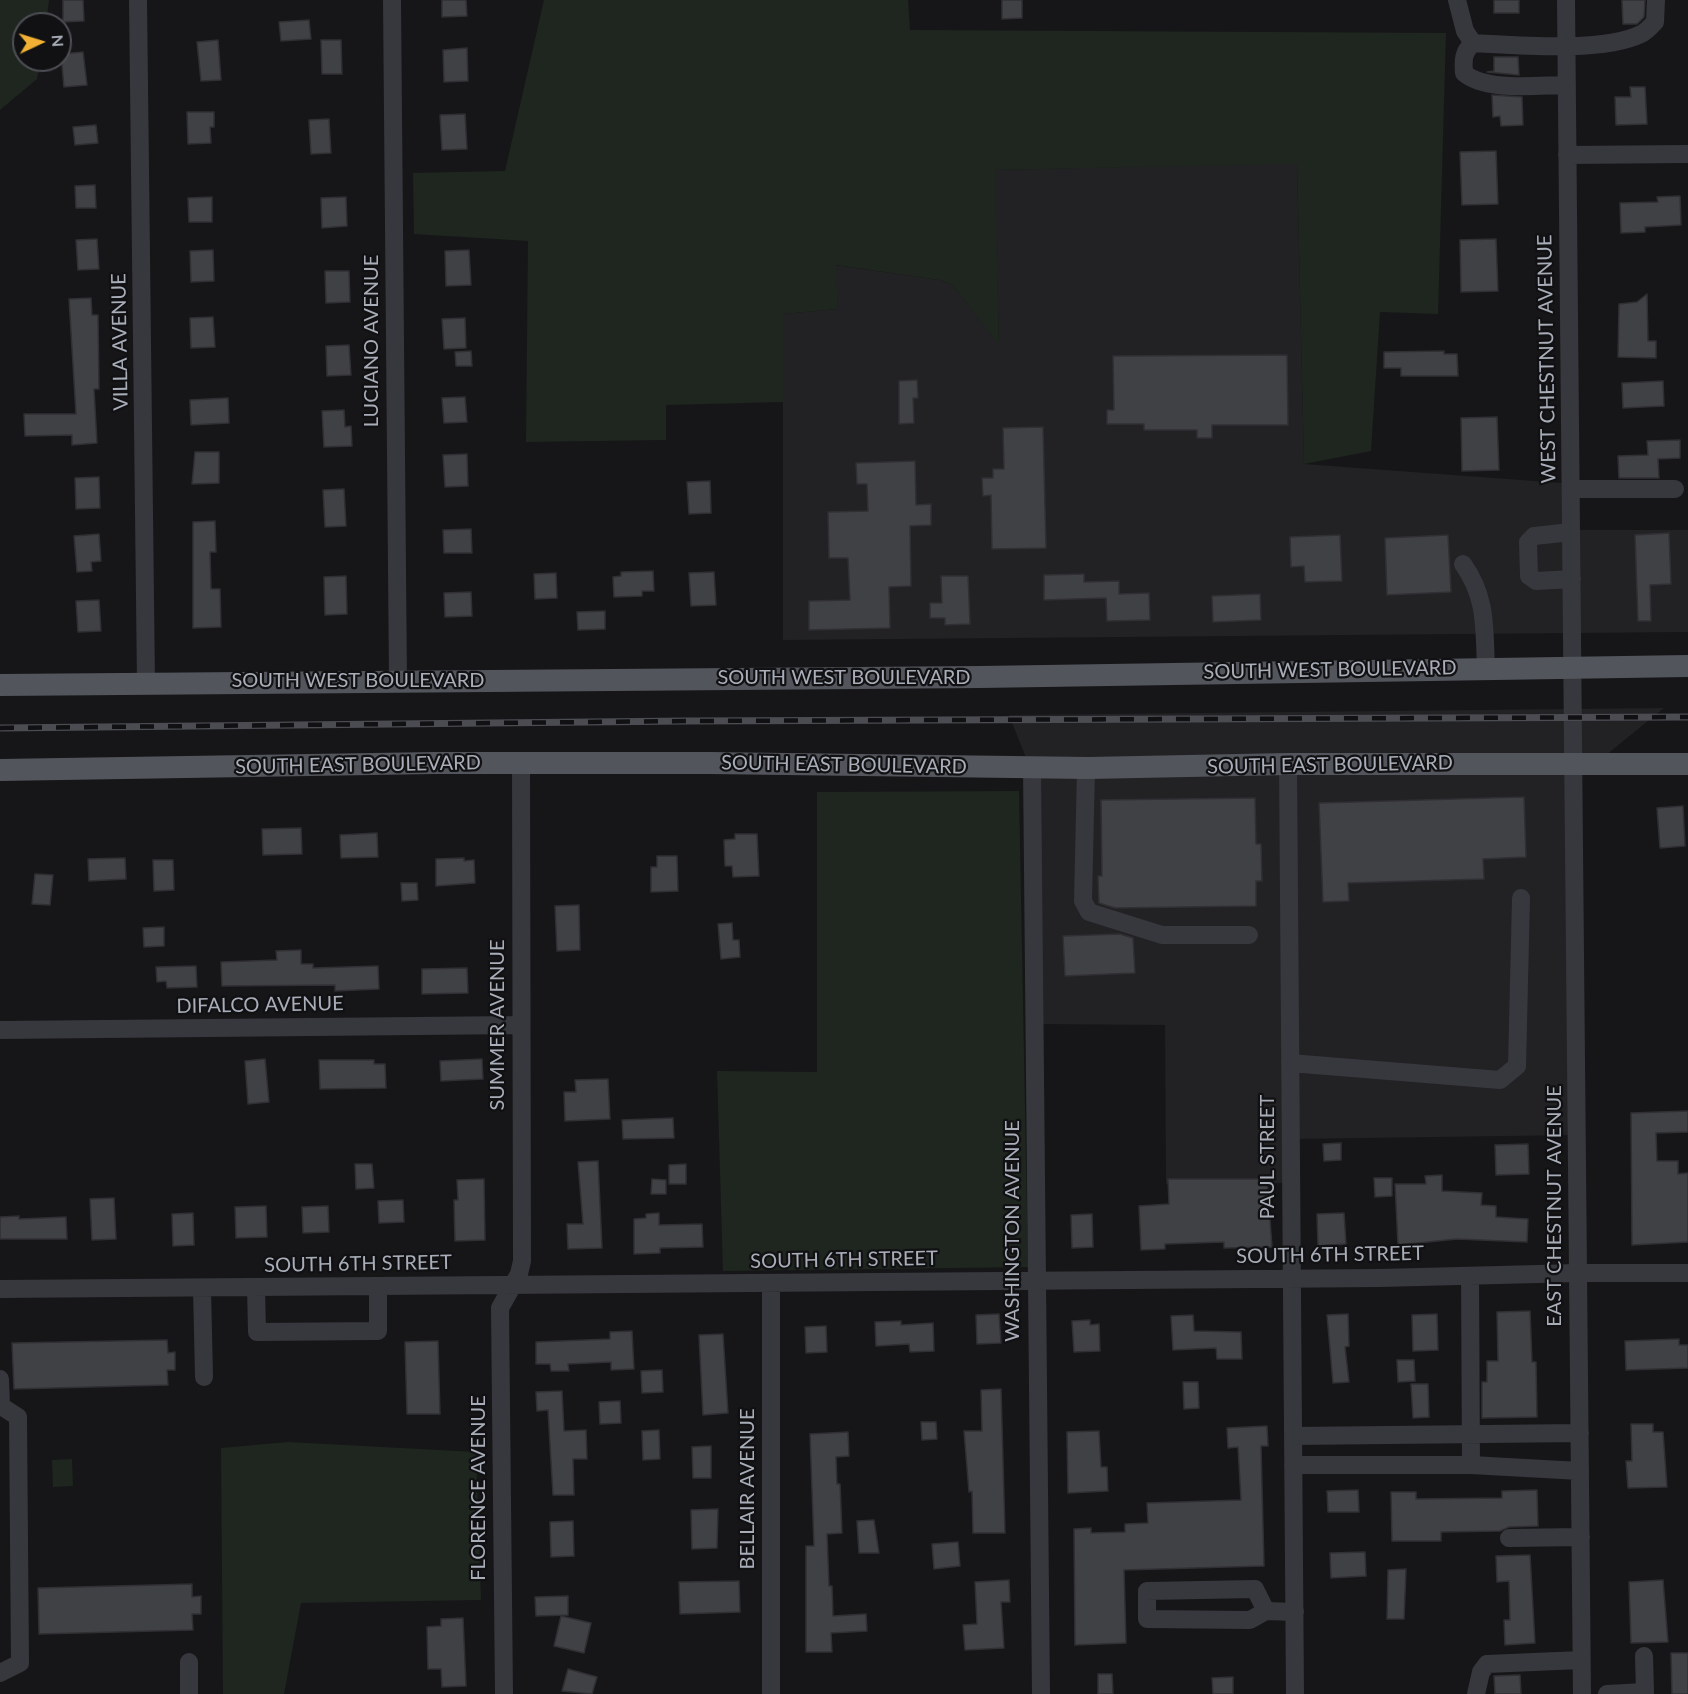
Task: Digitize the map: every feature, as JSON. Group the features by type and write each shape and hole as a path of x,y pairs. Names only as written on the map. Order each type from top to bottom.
{"main road":[{"name":"SOUTH WEST BOULEVARD","path":"0,685 968,677 1688,666"},
{"name":"SOUTH EAST BOULEVARD","path":"0,770 521,763 1086,768 1288,764 1688,764"}],"street":[{"name":"VILLA AVENUE","path":"138,0 146,683"},
{"name":"LUCIANO AVENUE","path":"392,0 398,681"},
{"path":"1457,0 1465,31 1473,43"},
{"name":"WEST CHESTNUT AVENUE","path":"1566,0 1574,718"},
{"path":"1567,86 1485,84 1471,79 1464,73 1463,59 1466,49 1473,43 1566,46 1614,41 1641,34 1655,22 1656,0"},
{"path":"1567,155 1688,154"},
{"path":"1571,489 1675,489"},
{"path":"1571,532 1534,536 1528,542 1529,576 1536,580 1572,579"},
{"path":"1462,564 1475,581 1483,604 1486,668"},
{"name":"EAST CHESTNUT AVENUE","path":"1574,718 1582,1694"},
{"name":"SUMMER AVENUE","path":"512,1285 522,1261 521,763"},
{"name":"PAUL STREET","path":"1288,764 1295,1694"},
{"name":"WASHINGTON AVENUE","path":"1032,767 1035,1280 1041,1694"},
{"path":"1086,768 1083,901 1089,912 1162,935 1249,935"},
{"path":"1290,1063 1500,1080 1517,1066 1521,898"},
{"name":"DIFALCO AVENUE","path":"0,1030 521,1025"},
{"name":"SOUTH 6TH STREET","path":"0,1289 771,1284 1688,1273"},
{"path":"1470,1276 1471,1465"},
{"name":"BELLAIR AVENUE","path":"771,1284 771,1694"},
{"name":"FLORENCE AVENUE","path":"504,1694 501,1308 512,1285"},
{"path":"256,1287 257,1332 378,1331 378,1286"},
{"path":"202,1288 204,1377"},
{"path":"0,1379 1,1406 18,1417 20,1663 0,1673"},
{"path":"1293,1436 1580,1432"},
{"path":"1402,1436 1402,1464"},
{"path":"1293,1465 1471,1465 1580,1471"},
{"path":"1509,1538 1581,1537"},
{"path":"1266,1611 1255,1589 1146,1591 1147,1619 1250,1620 1266,1611 1295,1611"},
{"path":"1607,1694 1645,1692 1644,1656"},
{"path":"1476,1694 1482,1672 1487,1664 1581,1660"},
{"path":"189,1662 189,1694"}],"shaded area":[{"path":"0,0 49,0 48,12 12,12 12,72 38,72 37,79 0,110"},
{"path":"544,0 908,0 910,30 1446,33 1438,314 1380,312 1371,451 1304,464 1297,164 995,170 999,346 953,285 939,280 836,265 838,309 783,314 783,402 666,405 666,440 526,442 528,241 414,234 413,173 505,171"},
{"path":"1297,163 1304,464 1575,484 1576,530 1688,530 1688,632 783,640 783,314 838,309 835,265 939,280 953,285 999,345 994,170"},
{"path":"1664,708 1574,781 1576,1135 1292,1139 1293,1183 1166,1184 1165,1025 1033,1024 1032,773 1009,715"},
{"path":"1019,791 1028,1267 723,1271 717,1071 817,1072 817,792"},
{"path":"288,1442 476,1452 481,1600 301,1603 284,1694 223,1694 221,1448"},
{"path":"72,1459 73,1486 53,1487 52,1460"}],"building":[{"path":"63,0 83,0 84,21 72,22 72,12 63,12"},
{"path":"442,0 466,0 467,16 442,17"},
{"path":"1002,0 1022,0 1022,18 1002,19"},
{"path":"1494,0 1519,0 1519,13 1494,13"},
{"path":"1622,0 1645,0 1644,17 1637,24 1623,24"},
{"path":"309,20 311,39 281,41 279,22"},
{"path":"218,40 221,80 201,81 197,42"},
{"path":"321,40 341,40 342,74 322,74"},
{"path":"467,48 468,81 444,82 443,50"},
{"path":"83,52 87,85 64,87 63,72 72,72 72,53"},
{"path":"1494,57 1518,57 1519,75 1487,72 1494,71"},
{"path":"1630,87 1645,87 1647,124 1616,125 1615,97 1631,97"},
{"path":"1492,95 1522,97 1523,125 1501,126 1500,116 1493,117"},
{"path":"187,112 214,112 214,127 210,127 211,143 188,144"},
{"path":"465,114 467,149 442,150 440,115"},
{"path":"329,119 331,153 311,154 309,120"},
{"path":"96,125 98,143 75,145 73,127"},
{"path":"1496,151 1498,204 1462,205 1460,152"},
{"path":"95,185 96,208 76,208 75,186"},
{"path":"1680,196 1681,225 1645,227 1645,232 1621,233 1620,203 1658,202 1657,197"},
{"path":"212,197 212,222 189,222 188,198"},
{"path":"346,197 347,226 322,228 321,198"},
{"path":"97,239 99,269 78,270 76,240"},
{"path":"1496,239 1498,291 1461,292 1460,240"},
{"path":"213,250 214,281 191,282 190,251"},
{"path":"469,250 471,285 446,286 445,251"},
{"path":"325,271 349,271 350,302 326,303"},
{"path":"1647,294 1648,341 1656,341 1656,358 1618,357 1619,304 1637,302"},
{"path":"91,298 92,315 98,315 99,389 94,389 97,443 72,445 72,435 25,436 24,414 76,414 69,299"},
{"path":"213,317 215,347 191,348 190,318"},
{"path":"465,318 466,348 444,349 442,319"},
{"path":"349,345 351,375 327,376 326,346"},
{"path":"471,351 472,366 456,366 455,352"},
{"path":"1444,351 1444,354 1457,354 1458,376 1401,376 1401,368 1384,368 1384,352"},
{"path":"1287,355 1288,425 1212,425 1212,438 1197,438 1197,430 1144,430 1144,424 1107,424 1107,410 1114,410 1113,356"},
{"path":"917,380 918,398 913,398 914,423 899,424 899,381"},
{"path":"1663,381 1664,406 1623,408 1622,383"},
{"path":"465,397 467,422 444,423 442,398"},
{"path":"228,398 229,423 191,425 190,400"},
{"path":"344,410 345,427 351,426 352,446 324,447 322,411"},
{"path":"1497,417 1499,470 1462,471 1461,418"},
{"path":"1043,427 1046,548 992,549 991,495 983,496 982,478 993,478 993,469 1004,469 1003,428"},
{"path":"1680,440 1680,458 1658,459 1659,478 1619,478 1618,456 1648,455 1647,441"},
{"path":"195,452 219,452 219,483 192,484"},
{"path":"467,454 468,486 445,487 443,455"},
{"path":"915,461 916,505 931,504 931,525 910,526 911,586 889,587 890,628 809,630 809,601 850,600 848,558 829,558 828,512 868,511 867,484 857,484 856,463"},
{"path":"99,477 100,508 76,509 75,478"},
{"path":"710,481 711,513 689,514 687,482"},
{"path":"344,489 346,526 325,527 323,490"},
{"path":"215,521 216,552 210,552 211,589 220,589 221,627 193,628 193,522"},
{"path":"471,529 472,553 444,553 443,530"},
{"path":"1669,533 1671,584 1650,585 1651,621 1638,621 1635,535"},
{"path":"99,534 101,561 91,562 92,571 77,572 74,536"},
{"path":"1340,535 1342,581 1305,582 1304,566 1291,567 1290,537"},
{"path":"1448,535 1451,592 1387,595 1385,538"},
{"path":"653,571 654,591 642,591 642,596 614,597 613,577 621,576 621,572"},
{"path":"714,572 716,605 691,606 689,573"},
{"path":"556,573 557,598 535,599 534,574"},
{"path":"1084,574 1084,582 1119,581 1119,594 1149,593 1150,620 1107,621 1106,598 1044,600 1044,575"},
{"path":"346,576 347,614 325,615 324,577"},
{"path":"941,576 968,576 970,624 945,625 945,618 930,618 930,603 942,603"},
{"path":"471,592 472,616 445,617 444,593"},
{"path":"1260,594 1261,620 1213,622 1212,596"},
{"path":"99,600 101,631 78,632 76,601"},
{"path":"605,611 605,629 578,630 577,612"},
{"path":"1524,797 1526,857 1483,859 1484,879 1348,883 1349,901 1323,902 1319,803"},
{"path":"1255,798 1256,844 1261,844 1262,881 1256,881 1256,906 1115,908 1099,903 1098,876 1102,876 1101,800"},
{"path":"1683,806 1685,846 1660,848 1657,808"},
{"path":"301,828 302,854 263,855 262,829"},
{"path":"377,833 378,857 341,858 340,835"},
{"path":"735,834 757,834 759,876 733,877 732,866 725,866 724,840 735,839"},
{"path":"657,856 677,856 678,891 651,892 651,867 657,867"},
{"path":"125,858 126,879 89,881 88,859"},
{"path":"464,858 464,861 474,860 475,883 436,886 436,859"},
{"path":"153,860 173,860 174,890 154,891"},
{"path":"35,874 53,875 50,905 32,904"},
{"path":"401,883 417,883 418,900 402,901"},
{"path":"579,905 580,950 557,951 555,906"},
{"path":"732,923 733,940 739,940 740,957 721,959 718,924"},
{"path":"164,927 164,946 144,947 143,928"},
{"path":"1120,934 1133,938 1135,973 1065,976 1063,936"},
{"path":"301,950 301,964 313,964 313,968 378,966 379,989 335,991 335,985 222,986 221,962 277,960 276,951"},
{"path":"196,966 197,987 167,988 166,981 157,982 156,967"},
{"path":"467,968 468,993 422,994 422,969"},
{"path":"265,1059 269,1102 248,1104 245,1061"},
{"path":"482,1059 483,1079 441,1081 440,1061"},
{"path":"319,1060 374,1060 374,1064 385,1064 386,1088 320,1089"},
{"path":"608,1079 610,1119 565,1121 564,1092 576,1092 575,1080"},
{"path":"1688,1111 1688,1132 1656,1133 1657,1161 1678,1161 1678,1174 1688,1173 1688,1242 1632,1245 1631,1113"},
{"path":"673,1118 674,1138 623,1139 622,1120"},
{"path":"1341,1143 1341,1160 1324,1161 1323,1144"},
{"path":"1528,1144 1529,1174 1496,1175 1495,1145"},
{"path":"598,1161 602,1248 568,1249 567,1224 583,1224 578,1162"},
{"path":"355,1164 372,1164 374,1188 356,1189"},
{"path":"686,1164 686,1184 669,1184 669,1165"},
{"path":"1442,1175 1442,1191 1482,1193 1481,1205 1496,1206 1496,1217 1528,1219 1527,1242 1457,1239 1398,1245 1395,1184 1426,1184 1425,1176"},
{"path":"1374,1178 1392,1178 1392,1196 1375,1197"},
{"path":"484,1179 485,1240 455,1241 454,1200 458,1200 457,1180"},
{"path":"652,1179 666,1180 666,1194 651,1194"},
{"path":"1168,1179 1267,1179 1272,1247 1224,1248 1224,1242 1165,1244 1165,1249 1141,1250 1139,1206 1169,1204"},
{"path":"114,1198 116,1239 92,1240 90,1199"},
{"path":"403,1200 404,1222 379,1223 378,1201"},
{"path":"266,1206 267,1237 236,1238 235,1207"},
{"path":"328,1206 329,1232 303,1233 302,1207"},
{"path":"193,1213 194,1245 173,1246 172,1214"},
{"path":"659,1213 659,1225 702,1224 703,1247 660,1248 660,1253 634,1254 634,1219 646,1218 646,1214"},
{"path":"1344,1213 1346,1244 1318,1246 1317,1214"},
{"path":"1092,1214 1093,1247 1072,1248 1071,1215"},
{"path":"19,1216 19,1219 66,1217 67,1239 0,1239 0,1217"},
{"path":"1530,1311 1532,1362 1536,1362 1537,1417 1482,1418 1482,1382 1487,1382 1487,1361 1498,1361 1497,1312"},
{"path":"999,1314 1001,1343 977,1344 976,1315"},
{"path":"1348,1314 1349,1346 1345,1347 1349,1382 1333,1383 1327,1315"},
{"path":"1437,1314 1438,1350 1413,1351 1412,1315"},
{"path":"1193,1315 1194,1331 1241,1332 1242,1359 1217,1359 1216,1348 1173,1350 1171,1316"},
{"path":"1090,1320 1090,1325 1099,1324 1100,1351 1074,1352 1072,1321"},
{"path":"901,1321 901,1325 933,1323 934,1351 910,1352 909,1344 876,1346 875,1322"},
{"path":"826,1326 827,1352 806,1353 805,1327"},
{"path":"632,1331 634,1369 611,1370 611,1362 568,1364 569,1371 551,1371 550,1364 536,1364 536,1342 610,1339 610,1332"},
{"path":"723,1334 728,1413 703,1415 699,1335"},
{"path":"1679,1339 1679,1345 1688,1345 1688,1368 1626,1370 1625,1341"},
{"path":"167,1340 168,1353 175,1352 175,1370 167,1370 168,1385 14,1389 12,1343"},
{"path":"438,1341 440,1414 407,1414 405,1342"},
{"path":"1397,1360 1414,1360 1415,1381 1398,1382"},
{"path":"662,1370 663,1392 642,1393 641,1371"},
{"path":"1183,1382 1198,1382 1199,1408 1184,1409"},
{"path":"1411,1384 1428,1384 1429,1417 1413,1418"},
{"path":"1001,1389 1005,1533 973,1533 972,1491 969,1492 964,1431 982,1431 981,1390"},
{"path":"562,1391 564,1431 586,1430 587,1459 573,1459 574,1495 553,1495 548,1410 537,1411 536,1392"},
{"path":"620,1401 621,1423 600,1424 599,1402"},
{"path":"921,1422 936,1422 937,1439 922,1440"},
{"path":"1631,1424 1653,1424 1653,1432 1663,1432 1667,1487 1628,1488 1626,1461 1632,1461"},
{"path":"1267,1426 1268,1446 1261,1446 1264,1566 1124,1570 1126,1643 1075,1645 1074,1529 1091,1528 1091,1533 1125,1532 1125,1524 1148,1523 1147,1503 1241,1500 1238,1447 1228,1448 1227,1428"},
{"path":"659,1430 660,1459 643,1460 642,1431"},
{"path":"1099,1431 1101,1467 1107,1467 1108,1491 1068,1493 1067,1432"},
{"path":"848,1432 849,1456 836,1457 837,1484 840,1484 842,1533 827,1534 829,1586 832,1586 833,1616 866,1614 867,1631 831,1633 832,1652 806,1652 806,1546 814,1546 810,1434"},
{"path":"711,1446 711,1478 693,1478 692,1447"},
{"path":"1358,1490 1359,1512 1328,1512 1327,1491"},
{"path":"1537,1490 1538,1526 1509,1527 1500,1531 1441,1532 1441,1541 1392,1541 1391,1492 1416,1492 1416,1499 1502,1498 1502,1491"},
{"path":"718,1509 717,1548 692,1549 691,1510"},
{"path":"874,1520 879,1553 859,1553 857,1521"},
{"path":"573,1521 574,1556 551,1557 550,1522"},
{"path":"958,1542 960,1566 934,1569 932,1544"},
{"path":"1365,1552 1366,1576 1331,1578 1330,1553"},
{"path":"1530,1555 1535,1643 1505,1645 1504,1620 1510,1620 1509,1581 1497,1582 1496,1556"},
{"path":"1406,1569 1404,1619 1387,1619 1388,1570"},
{"path":"1009,1580 1010,1602 1001,1602 1004,1648 965,1650 963,1625 977,1624 975,1582"},
{"path":"1663,1580 1668,1642 1631,1643 1629,1582"},
{"path":"739,1581 740,1612 680,1614 679,1582"},
{"path":"192,1584 192,1597 201,1596 201,1614 192,1614 193,1630 39,1634 38,1588"},
{"path":"568,1596 568,1615 536,1616 535,1597"},
{"path":"561,1616 591,1623 584,1653 554,1646"},
{"path":"463,1618 466,1686 442,1687 441,1669 428,1669 427,1627 441,1626 441,1619"},
{"path":"1671,1653 1688,1653 1688,1694 1672,1694"},
{"path":"568,1669 597,1677 592,1694 562,1691"},
{"path":"1098,1674 1112,1674 1113,1694 1098,1694"},
{"path":"1520,1675 1521,1694 1495,1694 1494,1676"},
{"path":"1233,1677 1233,1694 1213,1694 1212,1678"}],"railway":[{"path":"0,728 687,721 1688,717"}]}
